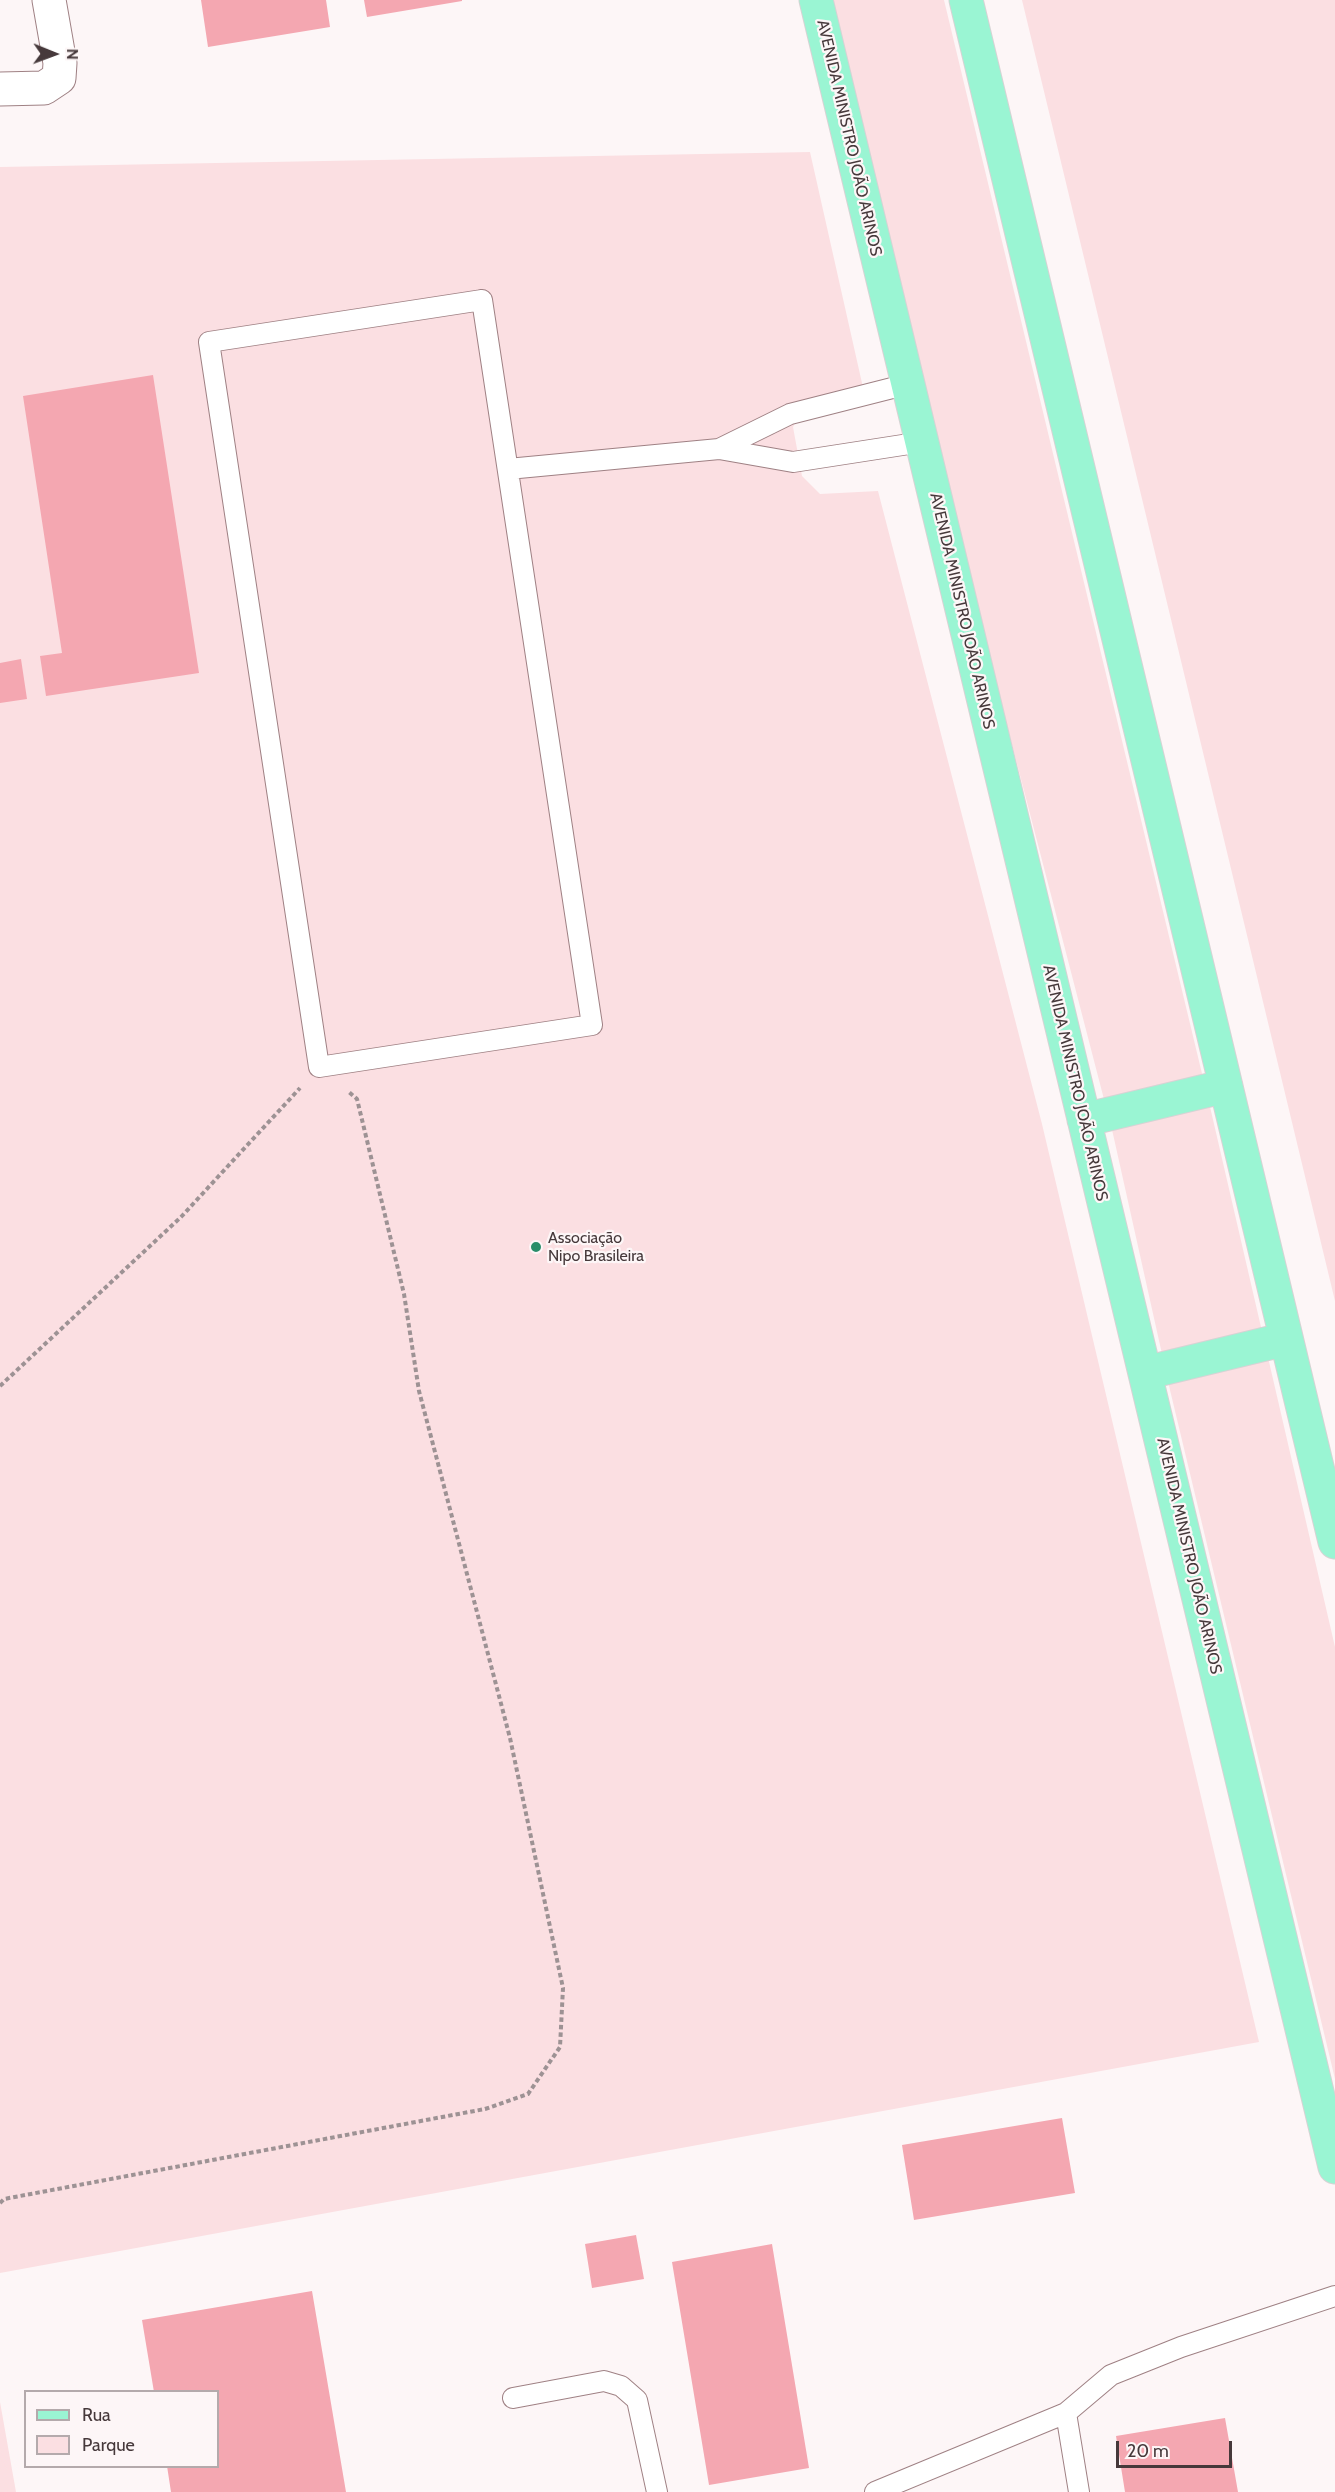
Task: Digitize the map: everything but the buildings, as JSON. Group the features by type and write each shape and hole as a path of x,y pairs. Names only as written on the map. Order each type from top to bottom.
{"main road":[{"name":"AVENIDA MINISTRO JOÃO ARINOS","path":"816,0 1335,2167"},
{"path":"966,0 1335,1542"},
{"path":"1084,1120 1226,1086"},
{"path":"1145,1373 1286,1339"}],"street":[{"path":"0,89 44,88 59,78 60,63 49,0"}],"lane":[{"path":"482,300 592,1024 320,1067 209,342 482,300"},
{"path":"719,449 790,414 908,384"},
{"path":"508,469 719,449 793,462 922,442"},
{"path":"875,2492 1066,2413 1111,2375 1181,2347 1335,2296"},
{"path":"513,2398 604,2381 621,2386 637,2400 653,2491"},
{"path":"1066,2413 1079,2492"}],"path":[{"path":"0,1386 181,1217 320,1067 357,1099 404,1294 419,1391 510,1738 563,1988 560,2048 528,2094 485,2109 4,2199 0,2203"}],"green space":[{"path":"833,0 944,0 1211,1111 1335,1647 1335,2079 1170,1390 1113,1134 938,459"},
{"path":"1022,0 1335,0 1335,1301"},
{"name":"Associação Nipo Brasileira","path":"810,152 864,392 808,399 793,427 802,476 820,494 878,491 1042,1124 1259,2042 0,2273 0,167"},
{"path":"0,2402 16,2492 0,2492"}],"place":[{"name":"Associação Nipo Brasileira","path":"536,1247"}]}
